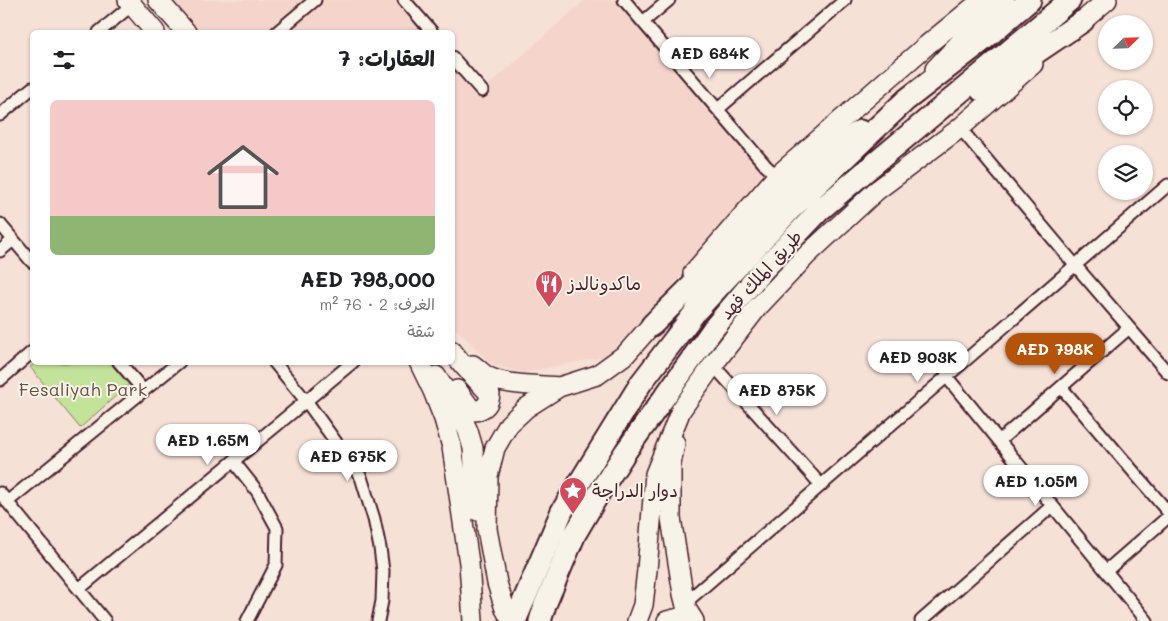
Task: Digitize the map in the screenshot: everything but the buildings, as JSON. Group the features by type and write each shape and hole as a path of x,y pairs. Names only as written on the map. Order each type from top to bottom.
{"highway":[{"name":"طريق الملك فهد","path":"514,621 562,511 641,383 697,310 789,211 906,100 981,42 1030,0"},
{"name":"طريق الملك فهد","path":"540,621 576,534 626,451 713,329 762,271 814,217 874,164 1070,0"},
{"path":"874,164 1083,21"},
{"path":"652,325 827,152 906,100"}],"main road":[{"path":"158,0 184,30"},
{"path":"497,583 487,529 488,476 495,448 509,424 526,408 559,387 597,375 626,354 652,325 690,275 776,176 927,45 982,0"},
{"path":"906,100 967,35 1005,0"},
{"path":"637,621 643,605 654,474 681,410 713,365 757,308 807,255 876,191 960,128 1107,0"},
{"path":"130,2 153,30"},
{"path":"455,351 486,375 497,380 559,387"},
{"path":"436,365 471,409 476,410 486,407 490,394 463,365 455,353"},
{"path":"420,365 444,419 452,447 469,563 473,621"},
{"path":"429,365 459,411 468,431 473,448 476,498 483,544 505,609 514,621"},
{"path":"667,621 680,618 685,612 670,518 671,464 681,410"},
{"path":"685,612 688,610 694,621"}],"street":[{"path":"279,30 315,0"},
{"path":"404,0 430,30"},
{"path":"624,0 776,176"},
{"path":"643,22 669,0"},
{"path":"718,109 845,0"},
{"path":"101,30 130,2"},
{"path":"455,60 482,91"},
{"path":"0,115 30,90"},
{"path":"960,128 1168,373"},
{"path":"685,612 821,485 1168,185"},
{"path":"0,224 30,260"},
{"path":"0,251 13,240"},
{"path":"999,441 1129,328"},
{"path":"0,380 30,354"},
{"path":"122,365 144,391"},
{"path":"105,621 4,497 175,365"},
{"path":"276,365 361,477 374,519 383,571 382,601 378,621"},
{"path":"79,589 349,365"},
{"path":"713,365 821,485"},
{"path":"946,376 1147,621"},
{"path":"1061,388 1168,512"},
{"path":"234,462 257,491 277,528 276,565 247,621"},
{"path":"921,621 1052,506"},
{"path":"1106,571 1168,517"}],"shaded area":[{"path":"158,0 404,0 430,30 184,30"},
{"path":"585,0 623,0 766,178 656,305 607,356 523,373 491,364 455,328 455,60 482,91"}],"green space":[{"name":"Fesaliyah Park","path":"32,365 112,365 129,384 80,428 30,367"}],"place":[{"name":"ماكدونالدز","path":"549,308"},
{"name":"دوار الدراجة","path":"573,515"}]}
